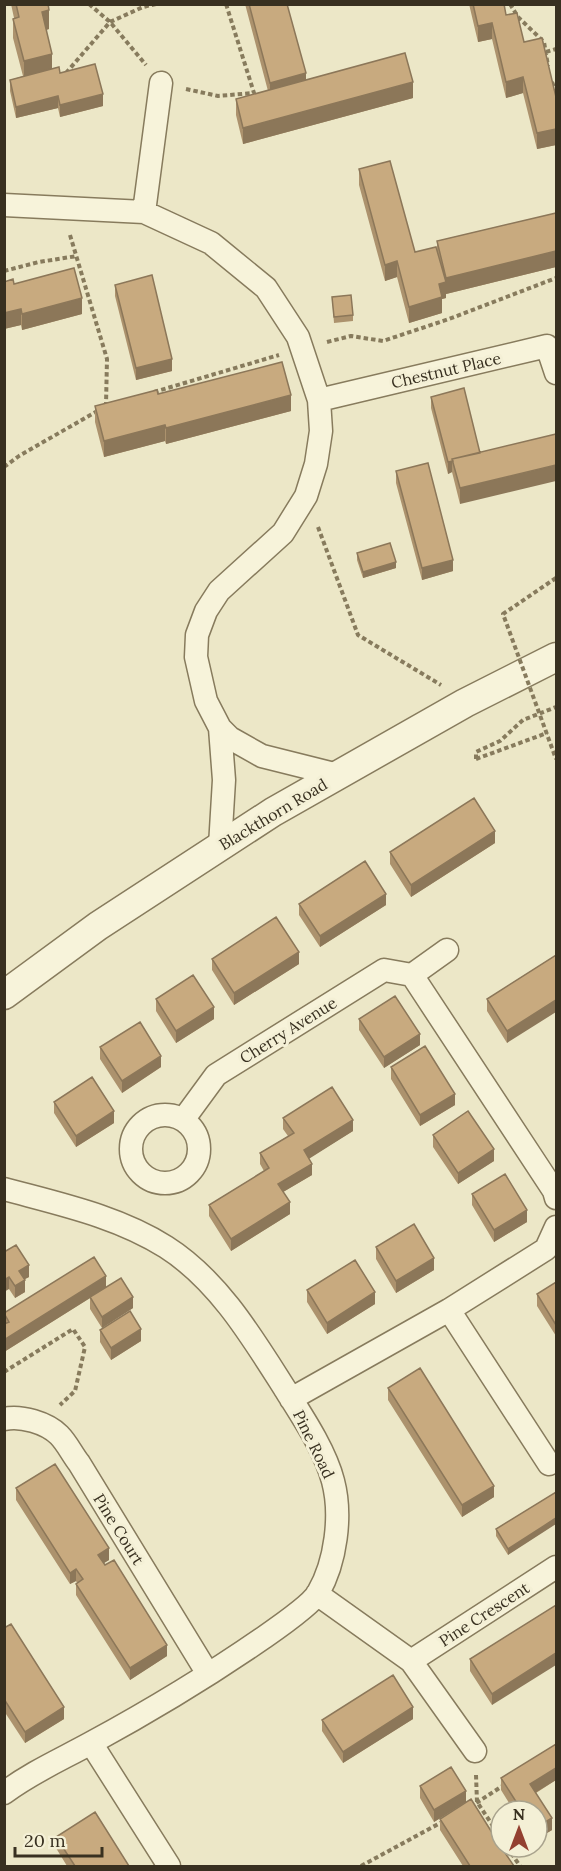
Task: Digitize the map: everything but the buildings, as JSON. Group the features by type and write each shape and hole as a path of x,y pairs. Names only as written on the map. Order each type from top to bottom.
{"street":[{"path":"144,212 161,83"},
{"path":"4,205 144,212 211,243 266,288 298,337 319,400 321,431 316,464 306,496 283,533 219,591 206,611 197,635 196,657 206,701 220,728 224,780 220,846"},
{"name":"Chestnut Place","path":"319,400 547,346 556,373"},
{"name":"Blackthorn Road","path":"4,995 98,926 273,812 465,703 556,657"},
{"path":"220,728 244,747 262,756 338,775"},
{"path":"447,950 412,975 556,1198"},
{"name":"Cherry Avenue","path":"183,1120 216,1075 384,970 412,975"},
{"name":"Pine Road","path":"4,1189 95,1214 134,1230 167,1247 195,1270 230,1306 308,1426 333,1480 338,1506 337,1532 332,1557 317,1594 283,1624 208,1674 91,1743 55,1760 4,1793"},
{"path":"291,1399 449,1310 546,1249 556,1227"},
{"path":"449,1310 549,1464"},
{"name":"Pine Court","path":"4,1419 22,1418 40,1424 58,1434 79,1463 208,1674"},
{"name":"Pine Crescent","path":"411,1660 556,1568"},
{"path":"317,1594 411,1660 476,1751"},
{"path":"91,1743 169,1866"}],"path":[{"path":"88,4 110,22 161,83 218,96 254,93 226,4"},
{"path":"65,74 110,22 143,7 156,4"},
{"path":"510,4 518,17 544,42 549,71"},
{"path":"546,52 556,49"},
{"path":"551,81 556,92"},
{"path":"62,207 107,359 106,406"},
{"path":"4,271 76,256"},
{"path":"306,496 358,635 439,684 465,703"},
{"path":"556,578 503,614 556,759"},
{"path":"547,733 476,759 476,752 500,741 523,720 556,706"},
{"path":"4,1372 73,1329 84,1347 75,1391 40,1424"},
{"path":"476,1751 477,1802 489,1820"},
{"path":"466,1808 507,1783"},
{"path":"362,1866 446,1820"}]}
